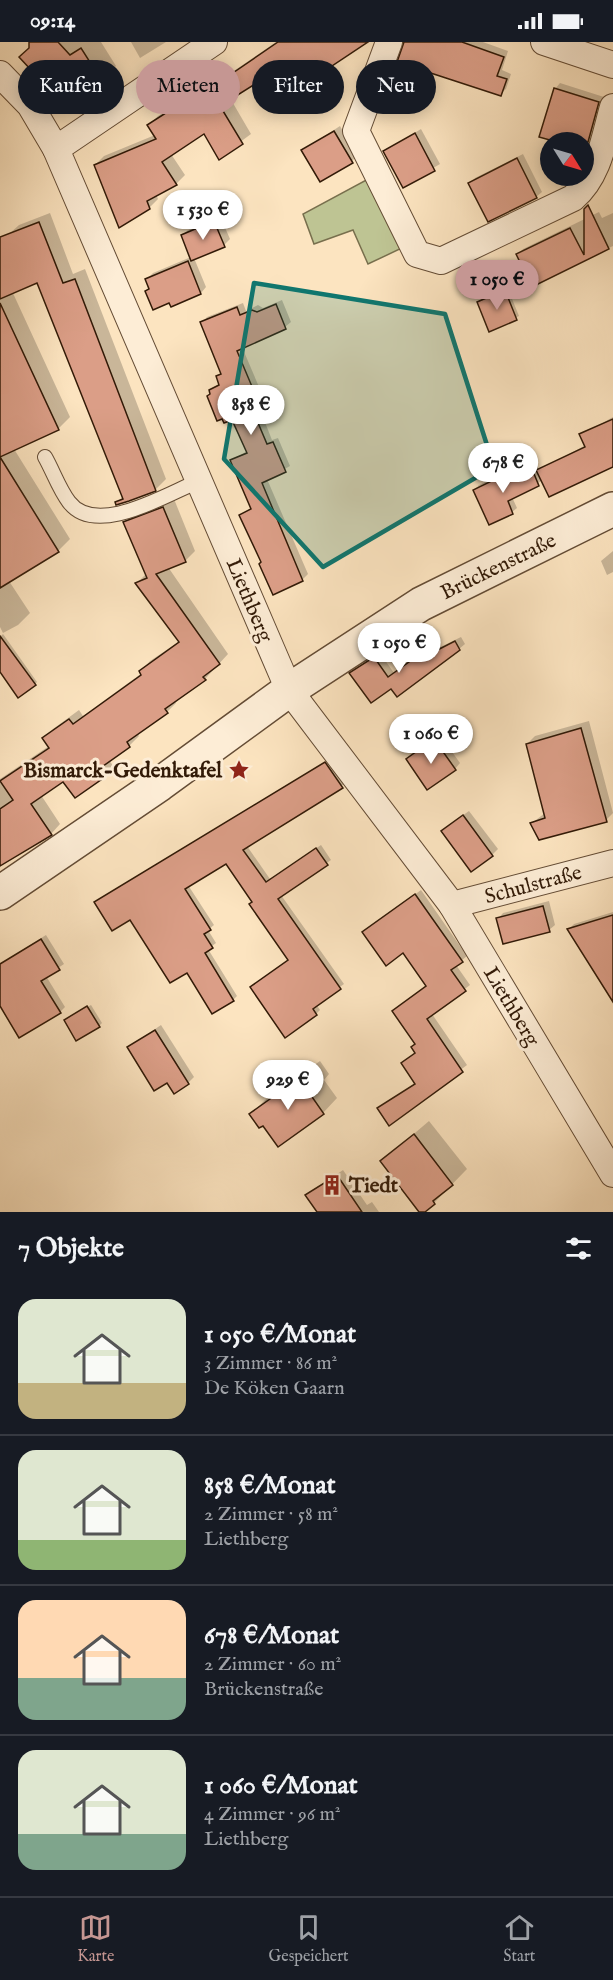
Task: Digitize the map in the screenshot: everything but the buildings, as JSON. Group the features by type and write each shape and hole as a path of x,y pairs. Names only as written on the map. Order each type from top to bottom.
{"street":[{"path":"56,149 214,42"},
{"path":"389,42 356,131 417,254 428,259 441,261 573,198 585,188 593,175 613,107"},
{"path":"544,42 613,65"},
{"name":"Liethberg","path":"0,74 30,105 56,149 289,690 452,905 613,1174"},
{"name":"Brückenstraße","path":"0,893 160,784 289,690 421,604 613,509"},
{"name":"Schulstraße","path":"452,905 613,863"}],"lane":[{"path":"45,457 70,504 85,514 100,518 116,515 199,481"}],"highlighted area":[{"path":"254,283 445,314 494,467 323,567 224,459"}],"green space":[{"path":"370,178 404,247 368,264 353,230 314,244 303,214"}],"place":[{"name":"Bismarck-Gedenktafel","path":"239,770"},
{"name":"Tiedt","path":"332,1185"}]}
